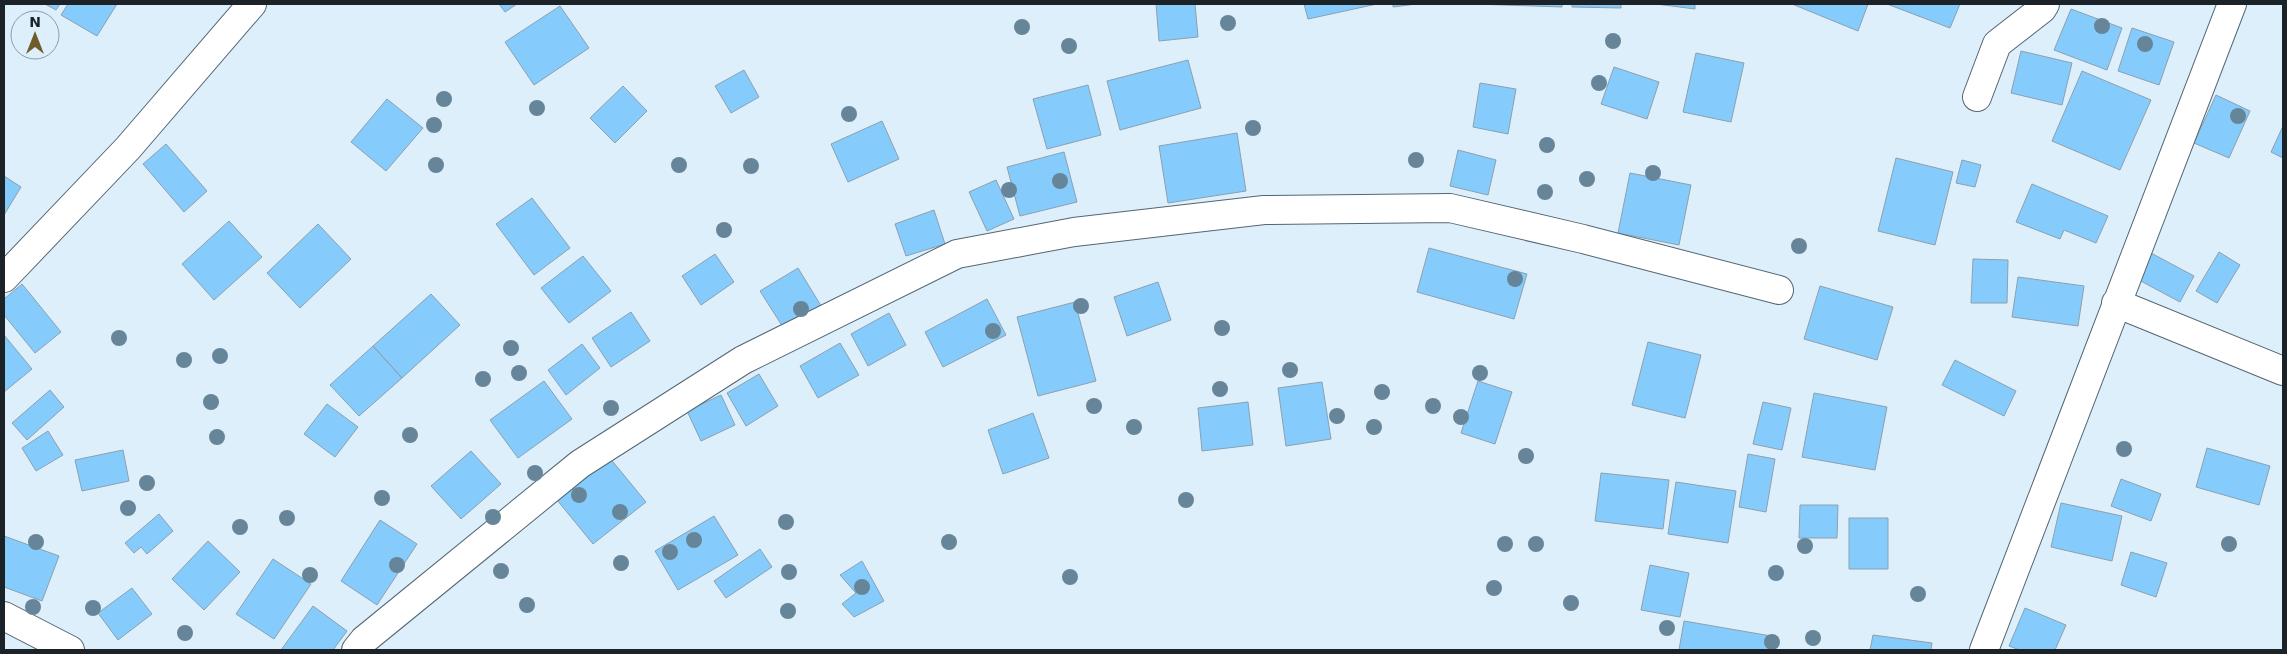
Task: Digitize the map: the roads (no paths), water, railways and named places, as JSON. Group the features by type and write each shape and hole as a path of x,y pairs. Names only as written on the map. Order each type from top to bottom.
{"street":[{"path":"4,278 128,148 252,4"},
{"path":"1977,97 1997,44 2045,4"},
{"path":"1984,650 2232,4"},
{"path":"356,650 364,640 580,464 743,360 957,254 1074,232 1264,210 1450,208 1583,239 1780,290"},
{"path":"2116,303 2283,371"},
{"path":"4,616 70,650"}]}
